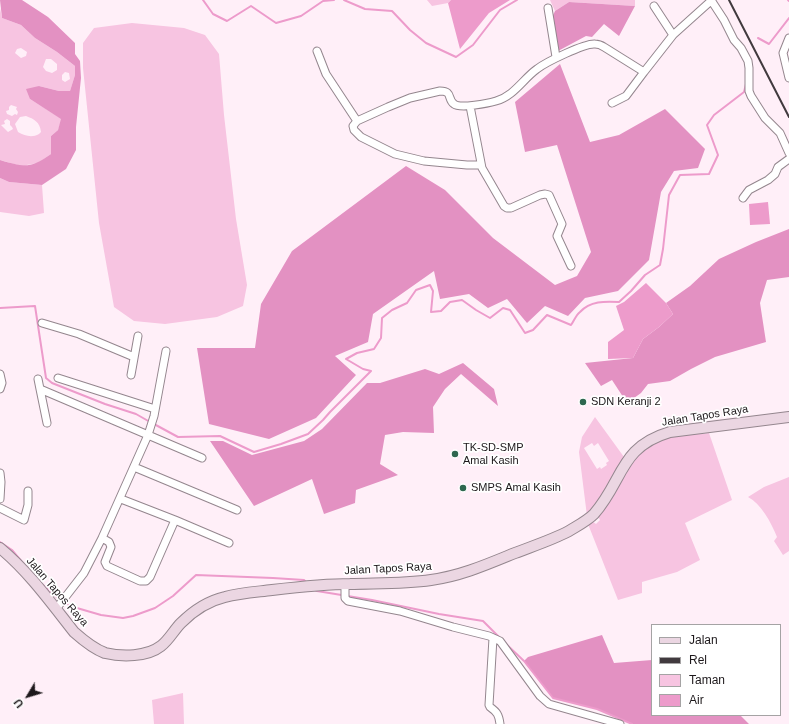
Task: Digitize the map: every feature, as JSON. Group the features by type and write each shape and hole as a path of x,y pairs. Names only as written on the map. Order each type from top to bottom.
{"main road":[{"name":"Jalan Tapos Raya","path":"0,548 58,607 74,632 98,649 105,652 122,655 145,654 161,646 181,623 194,612 223,598 242,594 309,586 345,591 456,576 549,540 582,523 593,515 603,502 628,458 636,450 657,436 670,432 789,417"}],"street":[{"path":"612,103 621,100 626,96 673,35 709,1 724,20 734,40 741,48 747,59 749,90 751,96 765,118 780,133 789,153"},
{"path":"654,6 673,35"},
{"path":"548,8 556,57"},
{"path":"789,38 783,53 789,78"},
{"path":"481,165 424,161 395,154 361,137 354,130 353,126 357,121 410,98 440,91 445,91 448,93 452,103 456,106 470,106 498,100 509,95 537,69 556,57 595,43 644,72"},
{"path":"317,50 326,74 357,121"},
{"path":"470,106 481,165 491,186 504,206 507,208 511,208 540,195 549,195 562,224 557,236 571,266"},
{"path":"743,198 749,190 768,180 778,167 789,159"},
{"path":"42,323 53,325 79,334 134,357"},
{"path":"131,375 138,336"},
{"path":"58,607 84,573 121,499 149,432 166,351"},
{"path":"0,374 2,384 0,389"},
{"path":"58,378 154,413"},
{"path":"38,379 48,423"},
{"path":"40,388 149,432 202,458"},
{"path":"134,467 237,510"},
{"path":"0,473 0,499"},
{"path":"0,508 24,520 28,505 28,491"},
{"path":"121,499 229,543"},
{"path":"102,538 109,542 111,547 105,562 107,566 140,581 146,581 150,577 175,520"},
{"path":"345,591 348,601 400,611 493,638 501,642 540,696 548,704 620,724"},
{"path":"493,638 489,705 497,712 500,724"}],"green space":[{"path":"427,0 451,0 448,3 432,6"},
{"path":"550,0 635,0 635,6 569,2 555,11"},
{"path":"0,8 2,18 21,25 35,38 75,66 75,75 70,91 59,91 39,86 30,99 62,119 58,130 51,136 51,154 38,163 21,166 0,160","holes":["21,48 27,52 26,56 21,58 15,53 17,49","46,59 51,59 57,64 57,70 52,73 46,71 43,67","65,72 69,73 70,79 65,82 62,80 62,75","11,105 17,107 17,115 15,114 12,116 7,114 6,111 9,110","26,116 36,121 41,132 34,136 26,135 18,132 15,124 20,117","7,119 10,121 10,125 13,129 8,132 1,125 5,124 4,121"]},
{"path":"132,23 184,28 205,35 219,54 224,115 236,219 247,285 243,306 217,317 165,324 134,321 114,307 99,223 83,68 83,43 94,28"},
{"path":"0,178 9,182 42,185 44,213 29,216 0,212"},
{"path":"595,417 624,457 606,488 587,516 579,452 582,437","holes":["592,443 594,446 598,443 609,461 606,463 607,465 601,469 600,467 597,469 584,448"]},
{"path":"709,433 732,500 685,523 700,560 677,572 642,582 642,593 618,600 588,524 592,521 596,524 600,520 598,516 617,484 640,453 660,440 684,435"},
{"path":"789,477 789,551 783,555 774,541 777,537 769,520 757,504 748,497 764,487"},
{"path":"183,693 184,724 154,724 152,700"}],"shaded area":[{"path":"0,0 22,0 48,17 75,43 75,54 80,61 81,78 76,127 76,150 66,169 42,185 9,182 0,178 0,160 15,164 27,165 38,162 51,154 51,136 58,130 61,119 30,99 26,89 39,86 59,91 70,91 75,75 75,66 35,38 21,25 2,18"},
{"path":"569,2 635,6 619,36 604,24 592,37 586,36 558,51 551,20 555,11"},
{"path":"560,64 590,142 619,135 665,109 705,149 698,168 674,171 661,192 649,260 618,291 585,298 568,316 545,306 527,323 507,299 488,308 469,294 440,299 434,271 373,314 368,342 335,356 356,375 316,418 269,439 209,424 197,348 255,348 261,304 292,251 406,166 445,190 493,238 555,285 577,276 591,252 557,145 525,152 515,102"},
{"path":"789,229 789,277 767,280 760,303 766,342 715,357 670,381 648,384 641,393 627,403 612,380 601,386 585,363 633,358 643,339 673,314 666,303 690,286 719,259"},
{"path":"463,363 494,389 498,406 461,374 445,389 433,407 434,433 403,432 385,435 380,464 398,475 356,490 355,503 324,514 312,479 254,506 210,441 223,441 252,455 304,441 322,429 367,383 380,383 425,369 439,374"},
{"path":"602,635 614,663 651,660 651,716 741,716 749,724 632,724 597,709 553,698 524,661 528,657"}],"water":[{"path":"451,0 510,0 489,13 460,49 448,3"},
{"path":"768,202 770,224 750,225 749,204"},
{"path":"646,283 666,303 673,314 643,339 633,358 608,359 608,342 624,330 616,306 624,302"}],"waterway":[{"path":"203,0 213,14 227,21 251,6 276,23 301,16 323,1 334,0"},
{"path":"344,0 365,9 392,11 410,30 426,43 456,57 473,45 500,10 517,0"},
{"path":"758,38 769,44 789,18"},
{"path":"154,424 178,437 220,436 254,452 308,434 371,371 363,369 346,359 357,353 374,349 381,338 382,318 392,310 407,303 416,290 430,285 433,291 431,312 441,311 450,302 462,300 490,318 503,308 510,310 525,333 533,330 547,315 571,325 576,316 588,306 603,302 619,302 645,275 660,265 669,195 680,175 709,174 718,155 707,125 714,115 744,92 746,84"},
{"path":"0,308 35,306 46,378 52,383 105,404 136,414 150,422"},
{"path":"0,542 12,550 22,562"},
{"path":"64,602 70,606 101,615 123,618 155,608 173,596 196,575 273,578 304,580 306,582"},
{"path":"43,585 60,600"},
{"path":"315,590 483,621 499,637"},
{"path":"505,643 524,661 553,698 597,709 632,724"}],"railway":[{"path":"729,0 789,117"}],"place":[{"name":"SDN Keranji 2","path":"583,402"},
{"name":"TK-SD-SMP Amal Kasih","path":"455,454"},
{"name":"SMPS Amal Kasih","path":"463,488"}]}
